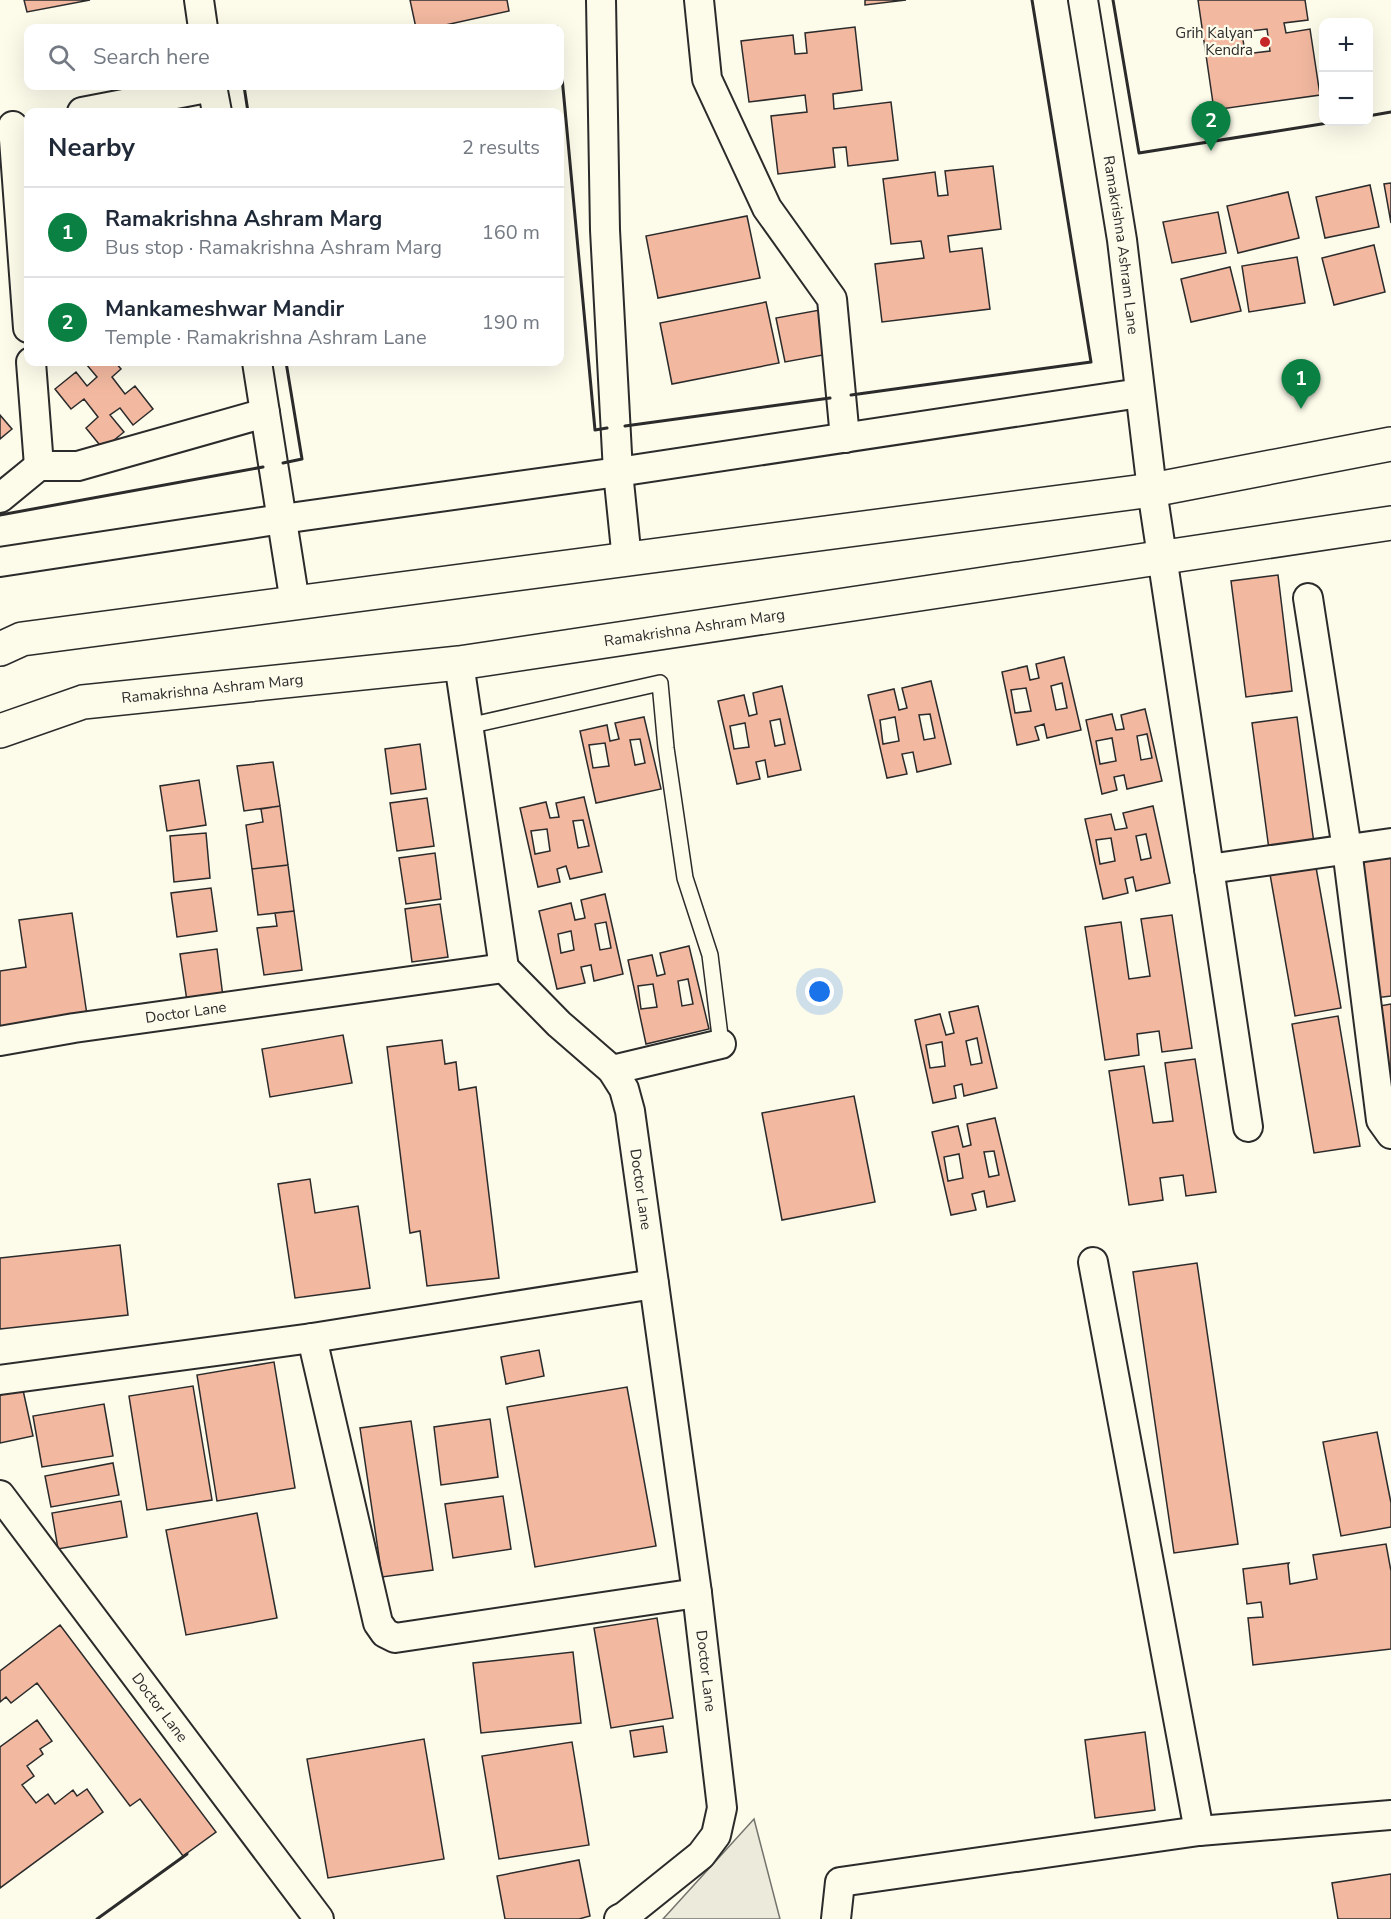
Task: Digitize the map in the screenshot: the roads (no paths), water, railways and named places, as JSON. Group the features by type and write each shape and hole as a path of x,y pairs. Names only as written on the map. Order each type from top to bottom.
{"street":[{"path":"199,0 202,24"},
{"path":"601,0 605,230 618,472 627,560"},
{"path":"699,0 707,79 767,208 832,299 845,438"},
{"name":"Ramakrishna Ashram Lane","path":"1083,0 1122,240 1152,490 1248,1127"},
{"path":"113,108 214,95"},
{"path":"14,126 24,270"},
{"path":"31,366 39,466"},
{"path":"258,366 295,603"},
{"path":"0,562 1140,393"},
{"path":"0,498 39,466 78,466 265,413"},
{"path":"0,649 22,639 1152,490 1391,444"},
{"name":"Ramakrishna Ashram Marg","path":"0,731 83,702 459,663 1391,523"},
{"path":"1308,598 1347,849 1380,1120 1391,1134"},
{"path":"459,663 504,968"},
{"path":"1209,869 1391,843"},
{"name":"Doctor Lane","path":"0,1041 74,1028 504,968 559,1024 612,1070 624,1089 630,1111 697,1593 722,1808 716,1836 702,1855 619,1919"},
{"path":"612,1070 721,1044"},
{"path":"1093,1262 1199,1831"},
{"path":"0,1380 312,1338 654,1284"},
{"path":"312,1338 378,1623 385,1634 395,1638 697,1593"},
{"name":"Doctor Lane","path":"0,1495 319,1919"},
{"path":"836,1919 840,1882 1199,1831 1391,1815"}],"lane":[{"path":"468,726 660,683 666,748 685,878 710,955 721,1044"}],"place":[{"name":"Grih Kalyan Kendra","path":"1265,42"},
{"name":"Mankameshwar Mandir","path":"1211,151"},
{"name":"Ramakrishna Ashram Marg","path":"1301,409"}]}
